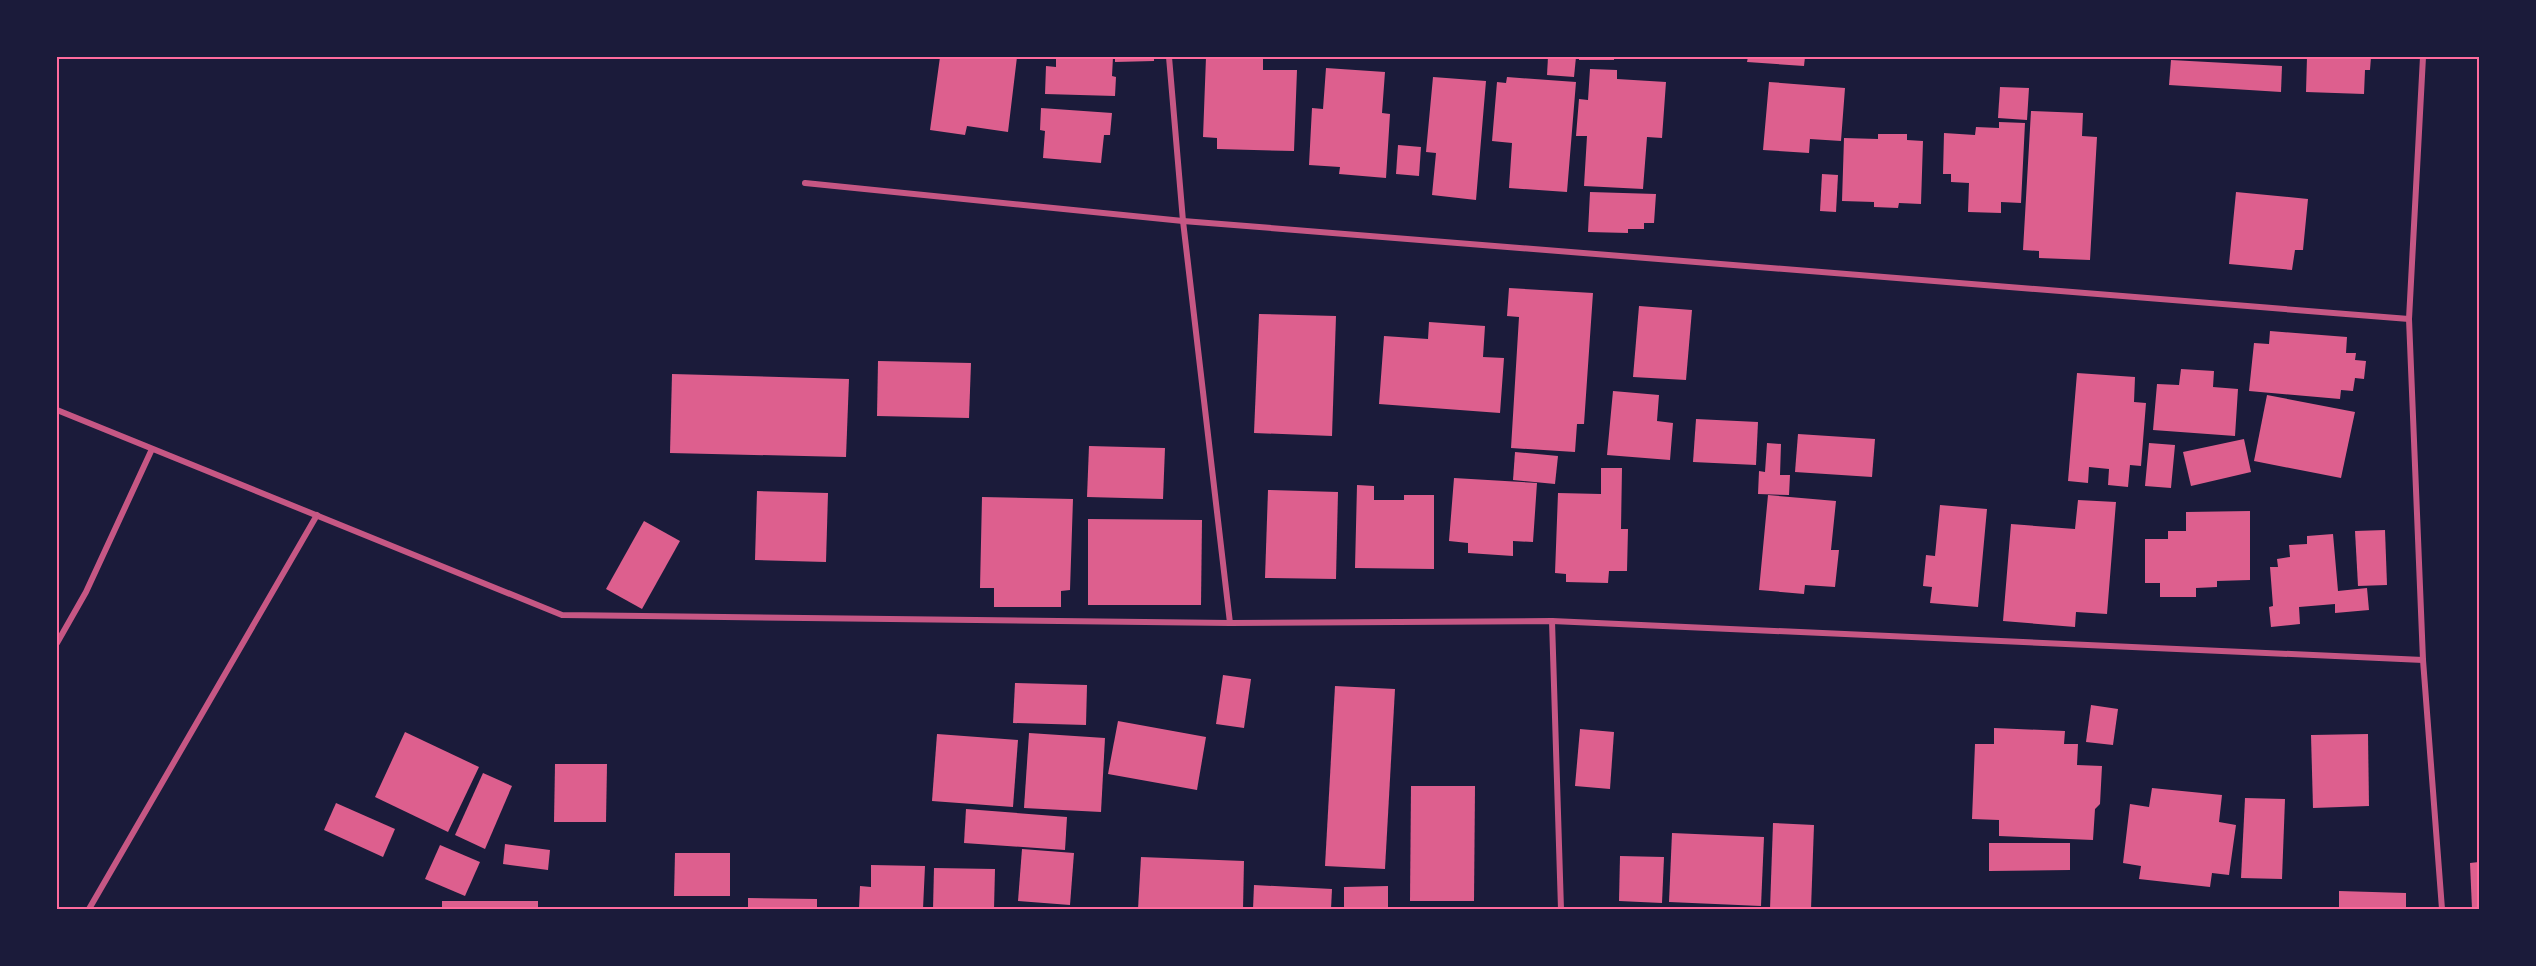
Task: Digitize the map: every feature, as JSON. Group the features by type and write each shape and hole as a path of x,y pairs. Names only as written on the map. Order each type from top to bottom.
{"street":[{"path":"1169,57 1183,221 1230,624"},
{"path":"2423,57 2409,319 2422,660 2442,909"},
{"path":"805,183 1183,221 2409,319"},
{"path":"57,410 562,615 1230,624 1552,621 2422,660"},
{"path":"57,644 86,592 152,449"},
{"path":"89,909 317,516"},
{"path":"1552,621 1561,909"}],"building":[{"path":"940,57 1017,57 1008,132 967,126 965,135 930,130"},
{"path":"1056,57 1113,57 1112,76 1116,77 1115,96 1045,94 1046,66 1056,67"},
{"path":"1115,57 1154,57 1154,61 1115,62"},
{"path":"1206,57 1263,57 1263,70 1297,70 1294,151 1217,149 1217,138 1203,137"},
{"path":"1548,57 1576,57 1574,77 1547,75"},
{"path":"1579,57 1614,57 1614,60 1579,60"},
{"path":"1748,57 1805,57 1804,66 1747,62"},
{"path":"2307,57 2371,57 2370,70 2365,70 2364,94 2306,92"},
{"path":"2171,60 2282,66 2281,92 2169,85"},
{"path":"1326,68 1385,72 1382,113 1390,114 1386,178 1339,174 1340,167 1309,165 1312,108 1323,109"},
{"path":"1590,69 1617,70 1617,79 1666,82 1662,138 1647,137 1643,189 1584,186 1587,136 1576,136 1579,99 1588,100"},
{"path":"1433,77 1486,81 1476,200 1432,195 1436,153 1426,152"},
{"path":"1507,77 1576,82 1567,192 1509,188 1512,143 1492,141 1497,82 1506,83"},
{"path":"1769,82 1845,88 1841,141 1810,139 1809,153 1763,150"},
{"path":"2000,87 2029,88 2027,120 1998,118"},
{"path":"1041,108 1112,113 1110,135 1104,135 1101,163 1043,158 1045,131 1040,130"},
{"path":"2031,111 2083,113 2082,136 2097,137 2090,260 2039,258 2039,251 2023,250"},
{"path":"1999,122 2025,123 2021,203 2001,202 2001,213 1968,212 1969,183 1951,182 1951,174 1943,174 1944,133 1975,135 1976,127 1999,128"},
{"path":"1878,134 1907,134 1907,140 1923,141 1921,204 1899,203 1898,208 1874,207 1874,202 1842,201 1844,138 1878,139"},
{"path":"1398,145 1421,147 1419,176 1396,174"},
{"path":"1822,174 1838,175 1836,212 1820,211"},
{"path":"1590,192 1656,194 1654,223 1644,223 1644,229 1628,229 1628,233 1588,232"},
{"path":"2236,192 2308,199 2303,250 2295,250 2292,270 2229,264"},
{"path":"1509,288 1593,293 1584,424 1577,424 1575,452 1511,448 1519,317 1507,316"},
{"path":"1639,306 1692,310 1686,380 1633,377"},
{"path":"1259,314 1336,316 1332,436 1254,433"},
{"path":"1429,322 1485,326 1483,357 1504,358 1500,413 1379,404 1384,336 1428,339"},
{"path":"2270,331 2347,337 2346,353 2356,353 2355,360 2366,361 2364,379 2355,378 2353,391 2341,390 2340,399 2249,391 2254,343 2269,344"},
{"path":"878,361 971,363 969,418 877,416"},
{"path":"2181,369 2214,371 2213,387 2238,389 2235,436 2153,430 2157,384 2179,385"},
{"path":"2077,373 2135,377 2134,402 2146,403 2141,466 2130,465 2128,487 2108,485 2109,469 2089,467 2088,483 2068,481"},
{"path":"672,374 849,379 846,457 670,453"},
{"path":"1613,391 1659,395 1657,421 1673,423 1670,460 1607,455"},
{"path":"2267,395 2355,412 2341,478 2254,461"},
{"path":"1696,419 1758,422 1756,465 1693,462"},
{"path":"1798,434 1875,439 1872,477 1795,472"},
{"path":"2244,439 2251,472 2191,486 2183,452"},
{"path":"1767,443 1781,444 1780,475 1790,475 1789,495 1758,494 1759,471 1765,472"},
{"path":"2149,443 2175,445 2171,488 2145,486"},
{"path":"1089,446 1165,448 1163,499 1087,497"},
{"path":"1515,452 1558,456 1555,484 1513,480"},
{"path":"1601,468 1622,468 1621,529 1628,529 1627,571 1609,571 1608,583 1566,582 1566,574 1555,573 1558,493 1601,494"},
{"path":"1454,478 1537,483 1533,542 1513,541 1513,556 1468,553 1468,543 1449,541"},
{"path":"1357,485 1374,486 1374,500 1404,500 1404,495 1434,495 1434,569 1355,568"},
{"path":"1268,490 1338,492 1336,579 1265,578"},
{"path":"757,491 828,493 826,562 755,560"},
{"path":"1768,495 1836,501 1831,550 1839,550 1835,587 1805,585 1804,594 1759,590"},
{"path":"982,497 1073,499 1070,590 1061,591 1061,607 994,607 994,588 980,588"},
{"path":"2078,500 2116,502 2107,614 2076,612 2075,627 2003,621 2011,524 2075,529"},
{"path":"1940,505 1987,509 1978,607 1930,603 1932,587 1923,586 1926,555 1935,556"},
{"path":"2250,511 2250,580 2217,581 2217,587 2196,588 2196,597 2160,597 2160,583 2145,583 2145,539 2168,539 2168,531 2186,531 2186,512"},
{"path":"1088,519 1202,520 1201,605 1088,605"},
{"path":"644,521 680,541 642,609 606,589"},
{"path":"2385,530 2387,585 2358,586 2355,531"},
{"path":"2333,534 2338,591 2367,588 2369,610 2335,613 2335,604 2299,607 2300,624 2271,627 2269,607 2273,606 2270,567 2278,567 2277,559 2290,557 2289,545 2307,544 2307,536"},
{"path":"1223,675 1251,679 1244,728 1216,724"},
{"path":"1015,683 1087,685 1086,725 1013,723"},
{"path":"1335,686 1395,689 1385,869 1325,866"},
{"path":"2091,705 2118,709 2113,745 2086,742"},
{"path":"1118,721 1206,737 1197,790 1108,774"},
{"path":"1994,728 2065,731 2064,744 2078,744 2077,765 2102,766 2100,804 2095,809 2093,840 1999,836 1999,820 1972,819 1975,744 1994,744"},
{"path":"1580,729 1614,732 1610,789 1575,786"},
{"path":"405,732 479,767 448,832 375,797"},
{"path":"1029,733 1105,738 1101,812 1024,808"},
{"path":"937,734 1018,740 1013,807 932,801"},
{"path":"2368,734 2369,806 2313,808 2311,735"},
{"path":"555,764 607,764 606,822 554,822"},
{"path":"483,773 512,786 485,849 455,835"},
{"path":"1411,786 1475,786 1474,901 1410,901"},
{"path":"2152,788 2222,795 2219,822 2236,825 2229,875 2212,873 2210,887 2139,879 2141,866 2123,863 2130,804 2149,807"},
{"path":"2245,798 2285,799 2282,879 2241,878"},
{"path":"336,803 395,829 383,857 324,830"},
{"path":"966,809 1067,817 1065,850 964,843"},
{"path":"1773,823 1814,825 1811,909 1770,909"},
{"path":"1672,833 1764,837 1761,906 1669,902"},
{"path":"1989,843 2070,843 2070,870 1989,871"},
{"path":"505,844 550,850 548,870 503,864"},
{"path":"440,845 480,862 465,896 425,879"},
{"path":"1022,849 1074,853 1070,905 1018,901"},
{"path":"675,853 730,853 730,896 674,896"},
{"path":"1620,856 1664,857 1662,903 1619,901"},
{"path":"1141,857 1244,861 1243,909 1138,909"},
{"path":"2479,862 2479,909 2472,909 2470,863"},
{"path":"871,865 925,866 923,909 859,909 860,886 871,887"},
{"path":"934,868 995,869 994,909 933,909"},
{"path":"1254,885 1332,889 1331,909 1253,909"},
{"path":"1388,886 1388,909 1344,909 1344,887"},
{"path":"2339,891 2406,893 2406,909 2339,909"},
{"path":"748,898 817,899 817,909 748,909"},
{"path":"442,901 538,901 538,909 442,909"}]}
